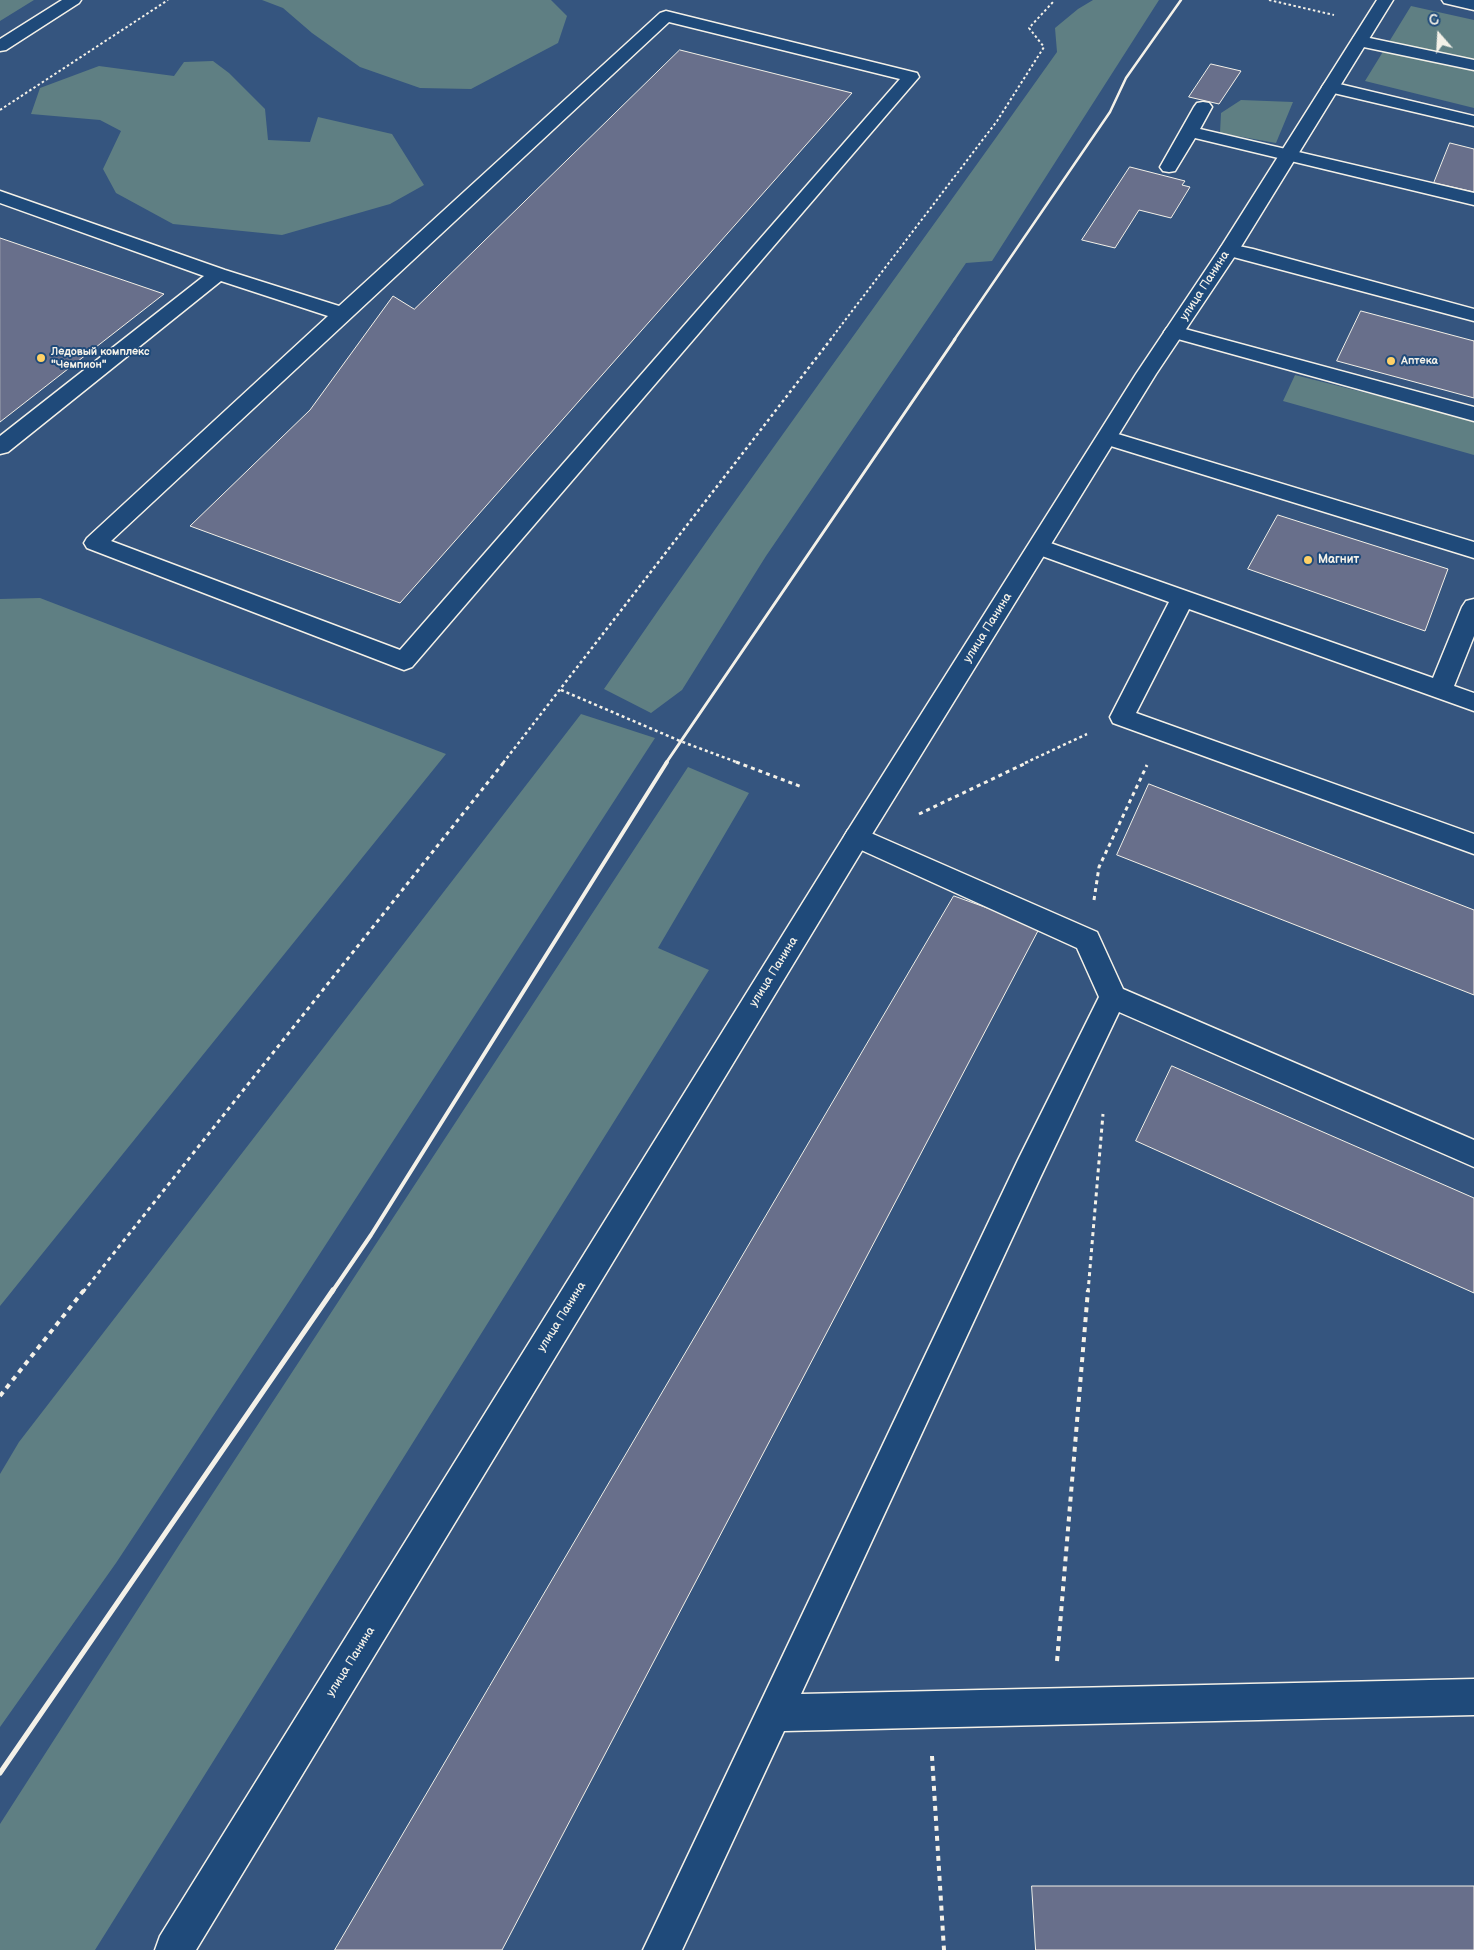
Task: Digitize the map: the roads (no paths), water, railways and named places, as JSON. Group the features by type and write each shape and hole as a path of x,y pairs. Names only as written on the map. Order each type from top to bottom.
{"street":[{"path":"0,46 73,0"},
{"name":"улица Панина","path":"174,1950 857,837 1174,332 1290,154 1385,0"},
{"path":"1450,0 1474,5"},
{"path":"666,16 911,77 404,662 95,543 342,314 666,16"},
{"path":"1360,41 1474,65"},
{"path":"1331,87 1474,120"},
{"path":"1169,167 1203,107"},
{"path":"1190,132 1290,154 1474,199"},
{"path":"0,197 218,274 342,314"},
{"path":"1228,250 1246,253 1474,315"},
{"path":"0,447 218,274"},
{"path":"1174,332 1474,414"},
{"path":"1108,438 1474,550"},
{"path":"1039,548 1474,702"},
{"path":"1183,598 1122,717 1474,844"},
{"path":"1440,690 1474,607"},
{"path":"857,837 1087,940 1113,997 1474,1154"},
{"path":"662,1950 1024,1178 1113,997"},
{"path":"773,1713 1474,1697"}],"railway":[{"path":"954,340 1110,112 1126,78 1181,0"},
{"path":"666,763 955,339"},
{"path":"332,1292 371,1235 667,762"},
{"path":"0,1773 333,1290"}],"place":[{"name":"Ледовый комплекс \"Чемпион\"","path":"41,358"},
{"name":"Аптека","path":"1391,361"},
{"name":"Магнит","path":"1308,560"}]}
